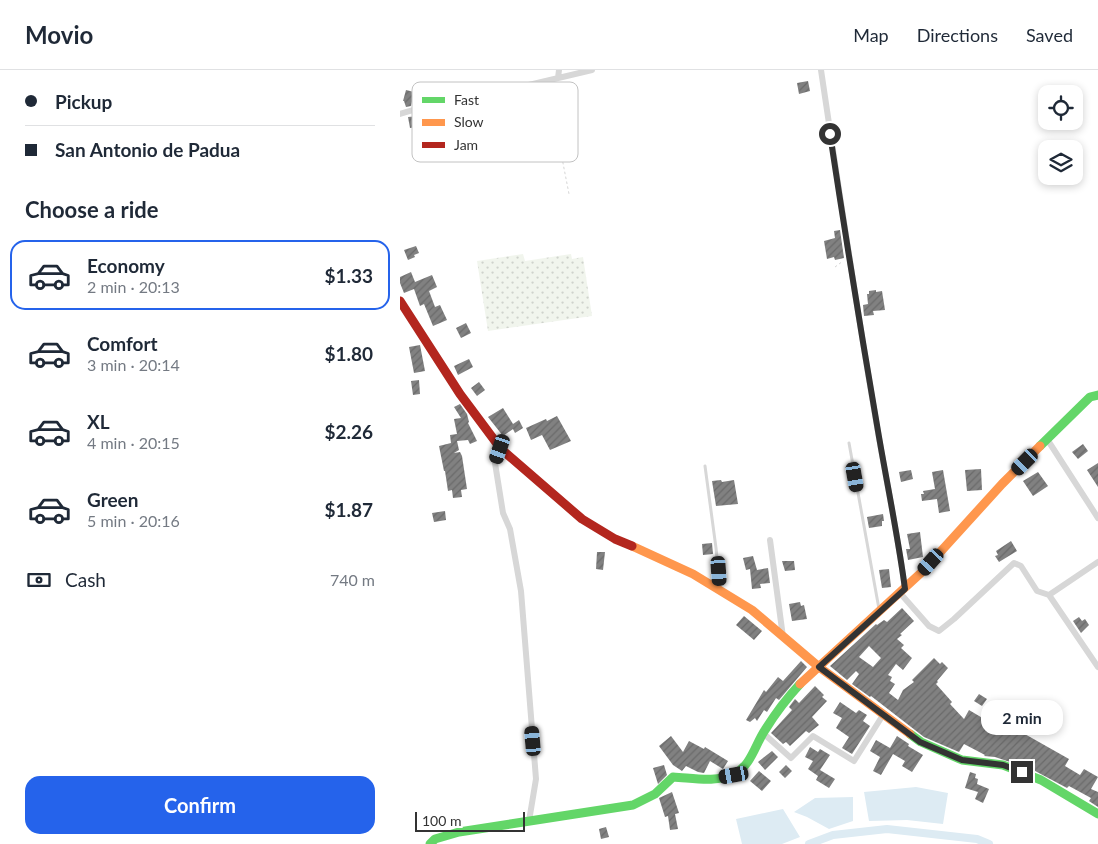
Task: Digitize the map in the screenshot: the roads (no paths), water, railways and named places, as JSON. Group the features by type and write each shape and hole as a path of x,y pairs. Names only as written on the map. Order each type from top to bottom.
{"street":[{"path":"558,78 559,70"},
{"path":"541,82 592,70"},
{"path":"821,70 848,258 857,298 878,432 899,547 902,591 930,626 939,631 1014,563 1021,566 1038,591 1049,595 1098,667"},
{"path":"400,114 412,110"},
{"path":"400,302 460,394 500,449 582,519 615,539 693,574 752,610 819,667 920,742 962,760 1003,765 1041,780 1098,814"},
{"path":"430,844 435,839 459,832 633,805 647,800 673,777 709,779 734,775 745,766 763,733 784,702 802,682 923,572 1002,484 1090,397 1098,395"},
{"path":"1047,439 1098,518"},
{"path":"500,449 495,463 504,513 510,529 521,591 536,779 529,821"},
{"path":"770,540 783,636"},
{"path":"1049,595 1098,562"},
{"path":"763,733 791,758 814,736 854,761 883,715"}],"lane":[{"path":"849,443 877,606 881,611"},
{"path":"705,466 720,591"}],"waterway":[{"path":"809,844 833,835 887,829 977,839 989,844"}]}
